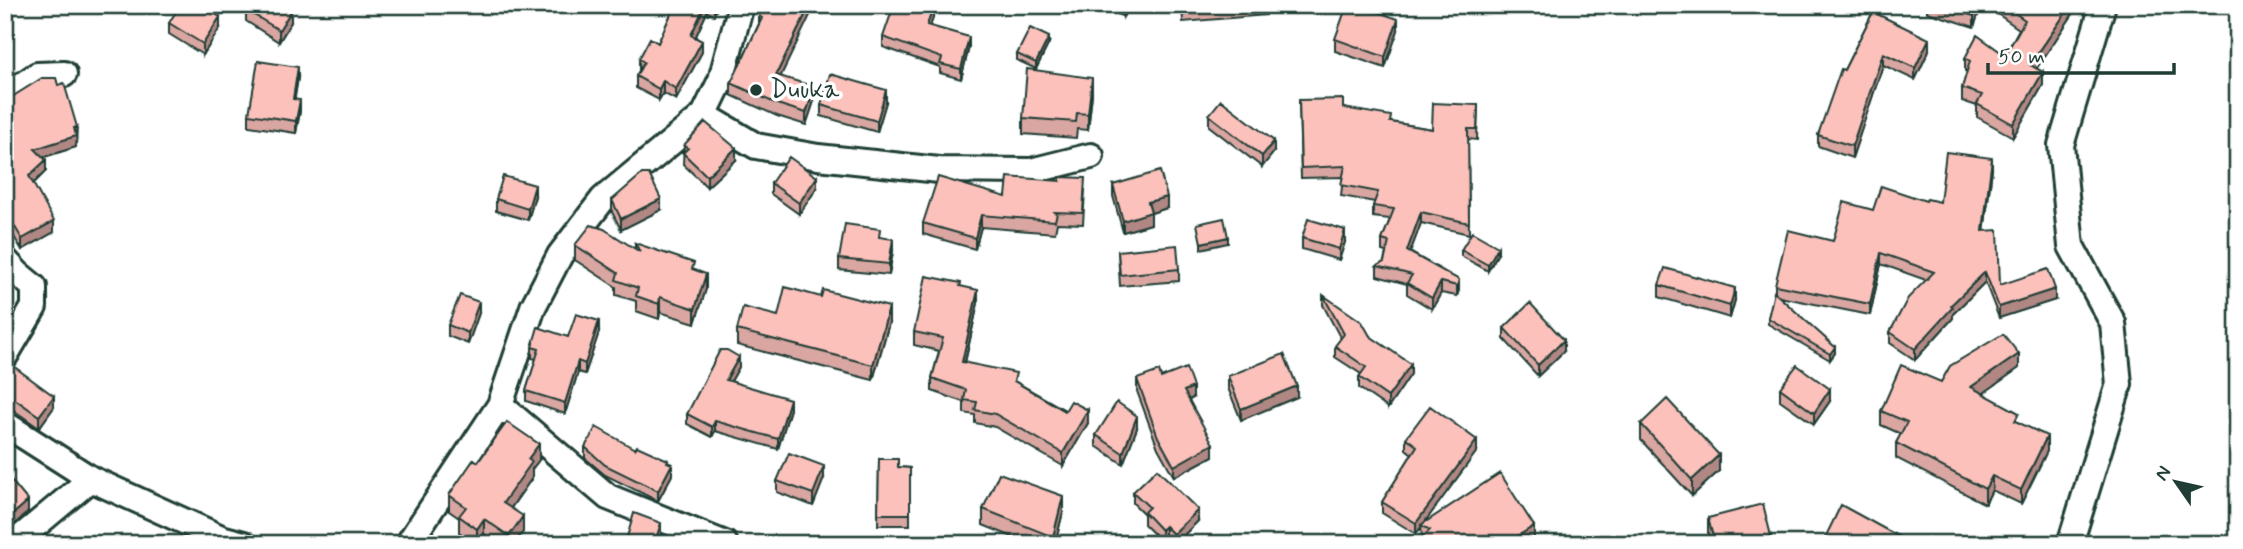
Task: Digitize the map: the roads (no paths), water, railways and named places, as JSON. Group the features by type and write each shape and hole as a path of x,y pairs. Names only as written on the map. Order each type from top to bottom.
{"street":[{"path":"408,544 499,404 533,307 566,246 603,199 704,115 721,80 741,5"},
{"path":"2070,544 2119,384 2113,323 2071,246 2061,145 2103,5"},
{"path":"5,97 37,75 64,74"},
{"path":"704,115 756,146 818,157 939,170 1031,171 1091,156"},
{"path":"5,260 34,287 34,307 5,356"},
{"path":"499,404 608,496 725,544"},
{"path":"5,424 91,479 221,538 244,544"},
{"path":"13,544 91,479"}],"place":[{"name":"Duuka","path":"756,90"}]}
